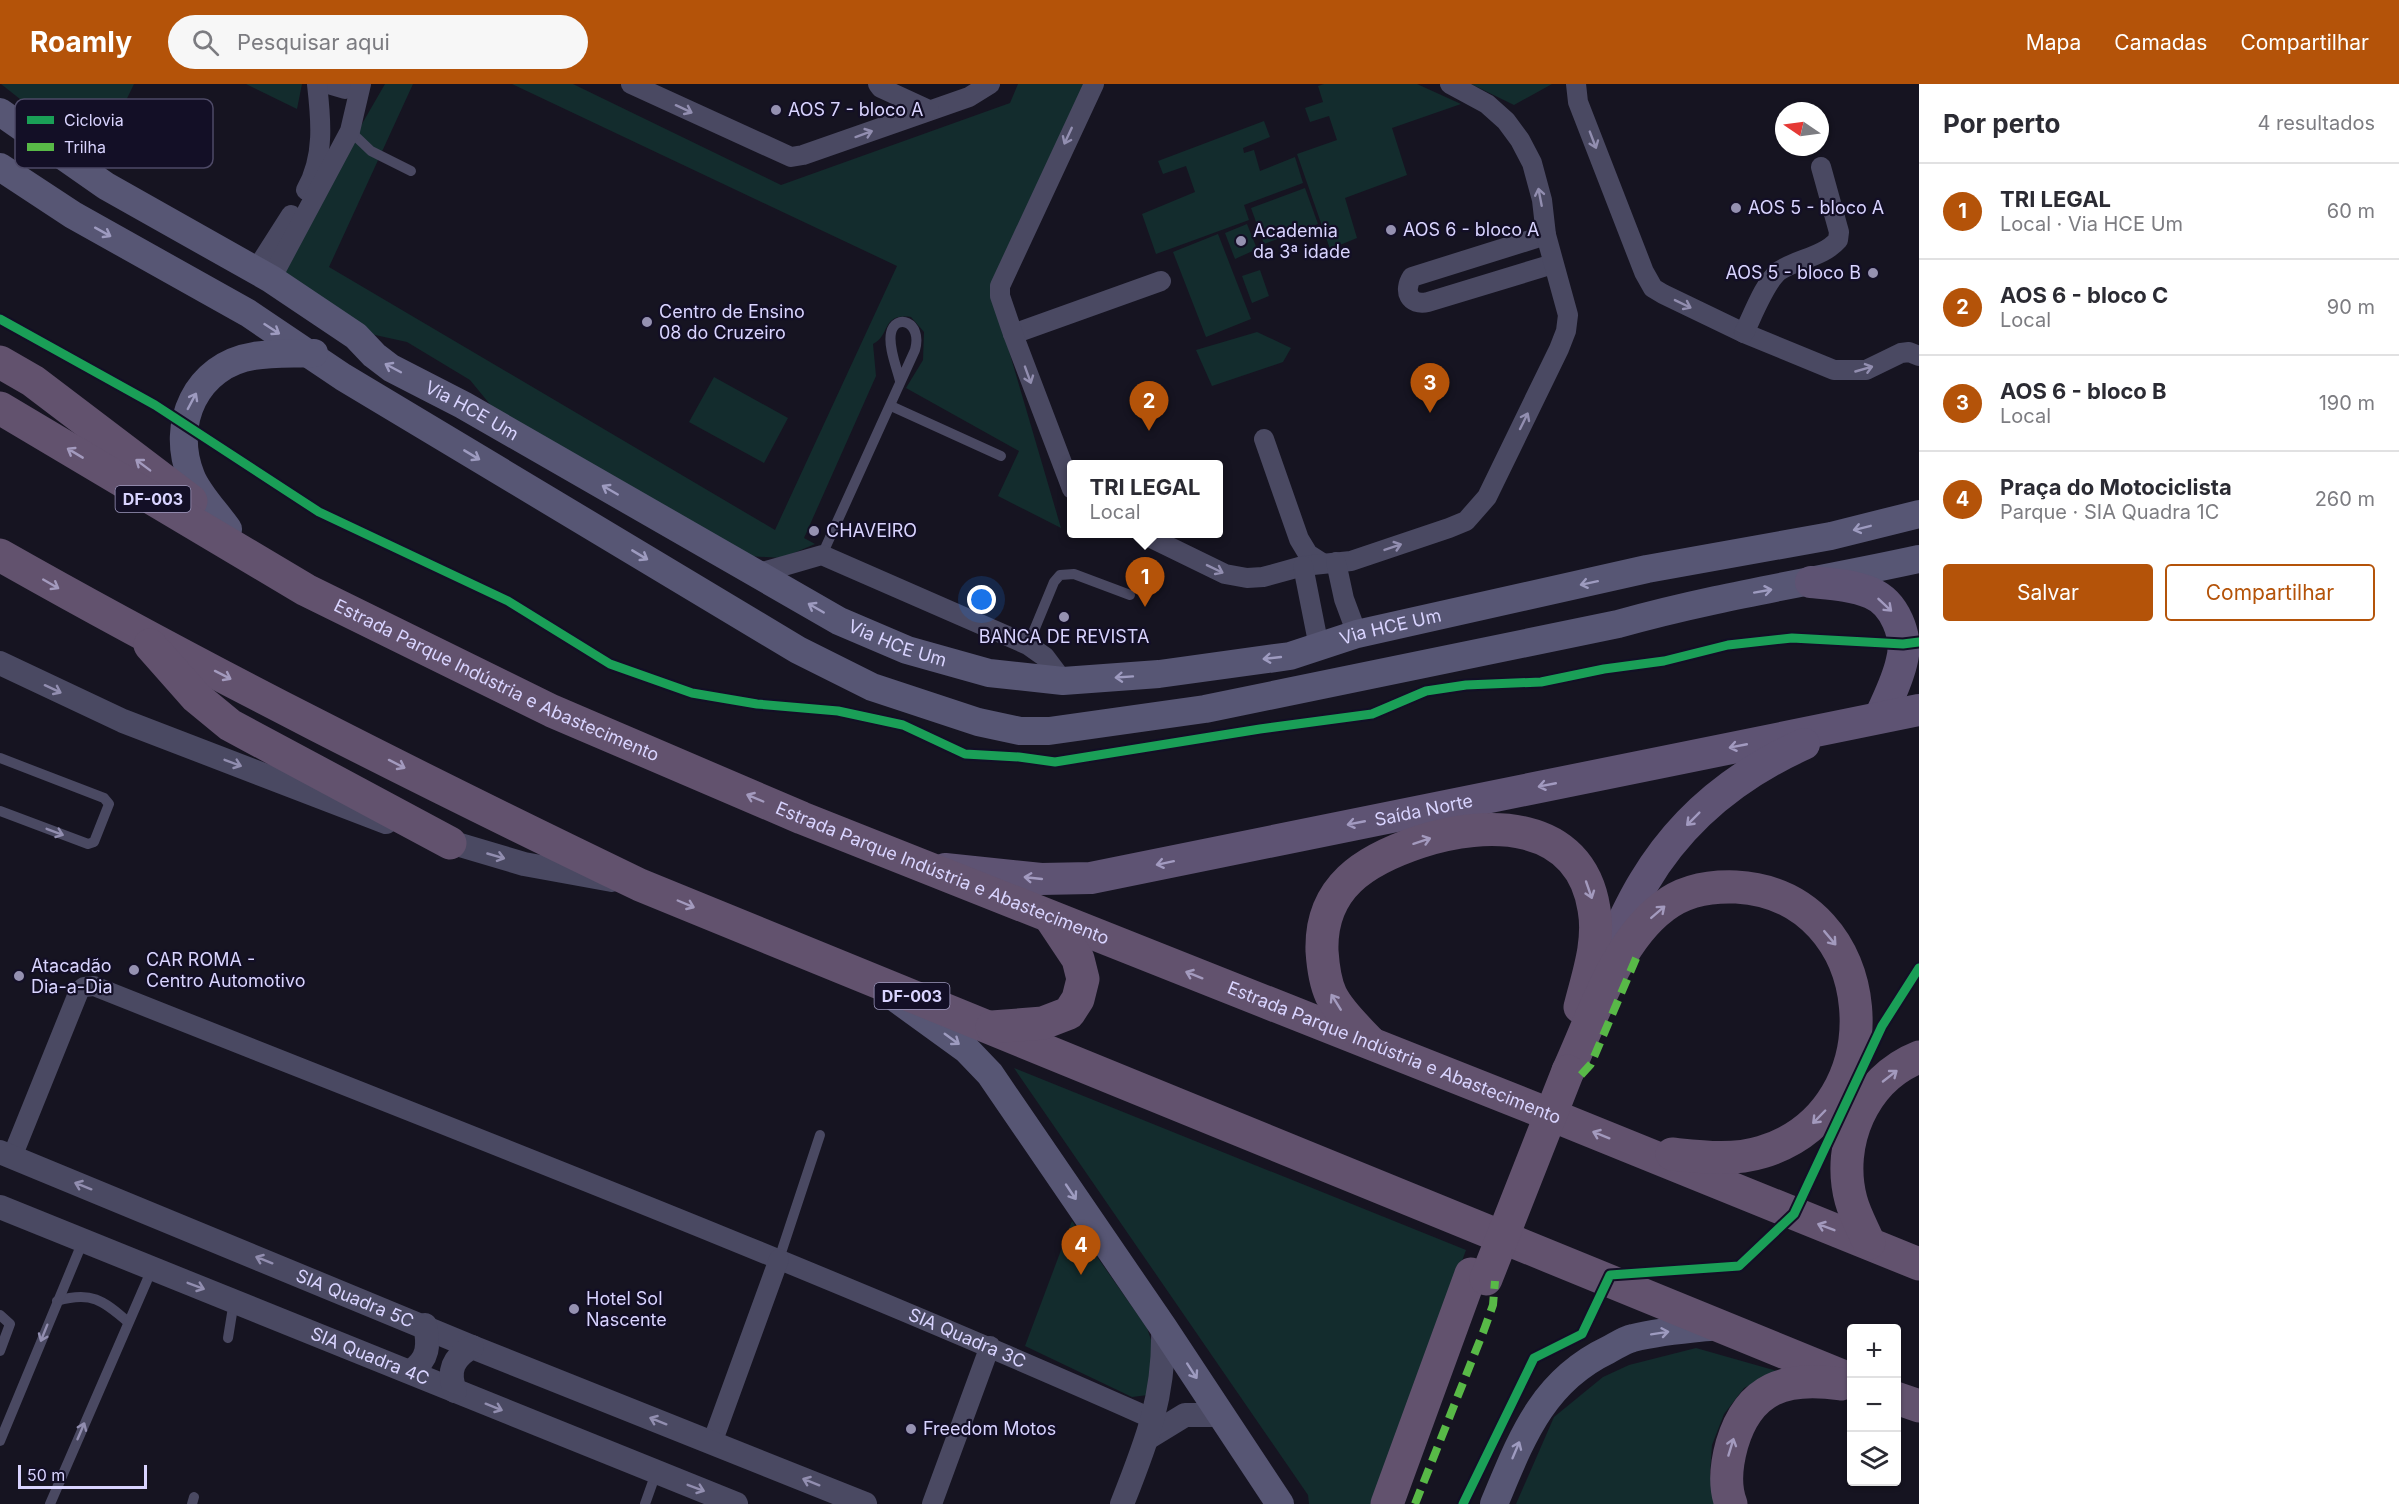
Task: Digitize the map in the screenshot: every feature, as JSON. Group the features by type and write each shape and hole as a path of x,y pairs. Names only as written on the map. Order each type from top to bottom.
{"highway":[{"path":"0,362 33,381 306,590"},
{"name":"Estrada Parque Indústria e Abastecimento","path":"0,408 306,590 552,711 802,818 1374,1047 1640,1150 1919,1264"},
{"name":"DF-003","path":"0,555 140,632 517,826 640,885 1847,1378"},
{"path":"140,632 196,697 230,725 450,843"},
{"path":"1374,1047 1339,1008 1326,978 1322,940 1331,904 1350,877 1377,858 1448,833 1486,828 1526,832 1560,848 1572,860 1590,891 1596,929 1595,949 1579,1012 1561,1069 1387,1504"},
{"path":"1561,1069 1611,975 1638,932 1663,906 1681,896 1698,889 1721,886 1764,892 1803,911 1830,937 1840,951 1856,993 1857,1031 1847,1073 1826,1109 1796,1137 1778,1147 1745,1156 1702,1156 1640,1150"},
{"path":"987,1028 1043,1023 1069,1013 1078,999 1083,979 1078,959 1050,917"},
{"path":"1869,1244 1851,1200 1846,1159 1849,1140 1855,1122 1878,1086 1919,1057"},
{"path":"1407,1504 1420,1455 1478,1276"},
{"path":"1731,1504 1728,1496 1728,1458 1739,1421 1758,1397 1790,1383 1818,1381 1847,1385"},
{"path":"1901,1400 1919,1406"}],"main road":[{"name":"Via HCE Um","path":"0,112 15,122"},
{"path":"0,161 31,177 43,180 51,177 56,168"},
{"path":"0,167 73,215 248,314 432,431 798,650 872,687 978,722 1020,731 1049,730 1170,716 1618,624 1677,607 1919,559"},
{"name":"Via HCE Um","path":"80,168 106,186 263,275 357,336 374,355 391,368 464,405 839,621 907,650 988,673 1063,681 1159,674 1223,663 1290,656 1357,634 1635,573 1831,536 1919,514"},
{"path":"73,215 70,203 74,191 88,184 106,186"},
{"path":"228,529 192,478 183,452 183,422 189,404 200,386 222,367 253,356 309,353 332,348 339,324"},
{"path":"432,431 433,417 441,406 464,405"},
{"path":"1677,607 1668,593 1669,584 1676,576 1685,570 1763,549"},
{"path":"1618,624 1633,613 1640,602 1641,584 1635,573"},
{"path":"1811,582 1837,584 1873,594 1893,612 1903,633 1903,658 1880,717"},
{"path":"1205,709 1199,702 1197,681 1204,672 1223,663"},
{"path":"1159,674 1169,693 1170,716"},
{"name":"Saída Norte","path":"927,867 1041,879 1091,879 1919,710"},
{"path":"1579,1012 1644,882 1678,834 1713,799 1743,776 1782,754 1849,724"},
{"path":"871,979 967,1050 990,1074 1163,1327 1280,1504"},
{"path":"1494,1504 1521,1438 1547,1397 1582,1362 1630,1339 1663,1332 1719,1326"}],"street":[{"path":"263,275 316,168 321,124 317,84"},
{"path":"328,84 345,89 360,84"},
{"path":"263,275 350,131 360,84"},
{"path":"631,84 791,157 803,156 969,97 990,84"},
{"path":"878,84 881,88 929,110"},
{"path":"1067,478 1000,296 1001,279 1094,84"},
{"path":"1151,538 1225,574 1263,577 1320,564 1351,561 1449,528 1467,520 1487,497 1566,331 1568,315 1546,235 1542,200 1532,164 1520,140 1506,122 1487,104 1450,84"},
{"path":"1576,84 1578,102 1648,282 1663,294 1801,358 1845,372 1866,370 1901,353 1910,352 1919,356"},
{"path":"1744,333 1770,281 1778,272 1827,249 1838,240 1839,232 1821,167"},
{"path":"1546,235 1412,277 1407,285 1407,292 1411,300 1420,304 1553,264"},
{"path":"1013,334 1161,280"},
{"path":"1264,439 1299,539 1308,554 1320,564 1344,599 1357,634"},
{"path":"756,574 822,555 1028,645 1045,657 1063,681"},
{"path":"1319,647 1320,564"},
{"path":"0,663 123,721 354,811 450,843 524,864 640,885"},
{"path":"6,1154 80,991 84,987 94,986 779,1259 712,1443 862,1503"},
{"name":"SIA Quadra 5C","path":"6,1154 424,1325 472,1347 712,1443"},
{"name":"SIA Quadra 4C","path":"0,1207 411,1371 728,1503"},
{"name":"SIA Quadra 3C","path":"779,1259 990,1346 1151,1428"},
{"path":"411,1371 420,1365 428,1351 424,1325"},
{"path":"1122,1504 1151,1428 1164,1364 1163,1327"},
{"path":"932,1504 990,1346"},
{"path":"455,1391 450,1379 452,1365 460,1354 472,1347"},
{"path":"1151,1428 1185,1415 1221,1415"}],"lane":[{"path":"350,131 371,151 411,171"},
{"path":"822,555 891,406 918,339 915,329 909,323 902,322 894,326 891,333 900,381"},
{"path":"891,406 1000,456"},
{"path":"1028,645 1054,582 1060,575 1074,574 1130,595"},
{"path":"0,758 104,798 109,804 94,842 88,844 0,811"},
{"path":"779,1259 820,1135"},
{"path":"0,1442 84,1241"},
{"path":"49,1503 152,1269"},
{"path":"57,1301 85,1296 99,1299 128,1322"},
{"path":"228,1338 234,1301"},
{"path":"0,1315 10,1324 0,1351"},
{"path":"645,1504 656,1473"}],"green space":[{"path":"1,84 134,84 127,99 20,99"},
{"path":"246,84 302,84 297,109"},
{"path":"385,84 413,84 329,267 775,530 897,266 512,84 573,84 781,185 1010,103 1018,84 1099,84 992,293 1061,528 998,496 1019,451 906,388 923,360 924,332 911,317 895,318 879,340 873,344 876,376 804,538 815,544 782,558 748,556 493,408 470,380 407,342 357,331 277,271"},
{"path":"1324,84 1417,84 1461,104 1392,128 1407,175 1345,198 1357,238 1330,249 1297,154 1337,140 1329,116 1310,122 1305,108 1323,102 1318,86"},
{"path":"1471,84 1552,84 1514,105"},
{"path":"1264,121 1270,137 1243,148 1244,153 1254,150 1260,171 1295,157 1303,183 1244,205 1249,220 1156,254 1142,214 1195,192 1186,166 1163,174 1158,161"},
{"path":"1305,188 1318,224 1264,244 1251,208"},
{"name":"Academia da 3ª idade","path":"1247,224 1257,249 1235,259 1225,233"},
{"path":"1218,234 1251,319 1206,337 1173,252"},
{"path":"1260,270 1269,296 1252,303 1242,276"},
{"path":"1257,332 1291,348 1283,362 1212,386 1196,350"},
{"path":"714,377 788,418 764,463 689,422"},
{"path":"1014,1068 1466,1250 1373,1504 1309,1504 1308,1495"},
{"path":"1072,1221 1147,1328 1160,1367 1148,1395 1132,1397 1025,1346"},
{"path":"1696,1348 1777,1371 1744,1388 1724,1414 1712,1445 1710,1473 1719,1504 1516,1504 1554,1417 1603,1377 1629,1365"}],"marked path":[{"path":"1581,1075 1591,1064 1637,956"},
{"path":"1415,1504 1493,1305 1495,1281"}],"cycle path":[{"path":"0,319 155,405 319,512 508,601 610,664 692,693 757,704 838,711 903,725 965,754 1055,762 1260,729 1372,714 1426,691 1466,685 1541,682 1604,669 1664,661 1728,645 1792,638 1903,644 1919,642"},
{"path":"1463,1504 1534,1358 1582,1334 1610,1275 1739,1266 1794,1214 1882,1026 1919,968"}],"place":[{"name":"AOS 7 - bloco A","path":"776,110"},
{"name":"AOS 5 - bloco A","path":"1736,208"},
{"name":"AOS 6 - bloco A","path":"1391,230"},
{"name":"Academia da 3ª idade","path":"1241,241"},
{"name":"AOS 5 - bloco B","path":"1873,273"},
{"name":"Centro de Ensino 08 do Cruzeiro","path":"647,322"},
{"name":"AOS 6 - bloco B","path":"1430,413"},
{"name":"AOS 6 - bloco C","path":"1149,431"},
{"name":"CHAVEIRO","path":"814,531"},
{"name":"TRI LEGAL","path":"1145,607"},
{"name":"BANCA DE REVISTA","path":"1064,617"},
{"name":"CAR ROMA - Centro Automotivo","path":"134,970"},
{"name":"Atacadão Dia-a-Dia","path":"19,976"},
{"name":"Praça do Motociclista","path":"1081,1275"},
{"name":"Hotel Sol Nascente","path":"574,1309"},
{"name":"Freedom Motos","path":"911,1429"}]}
